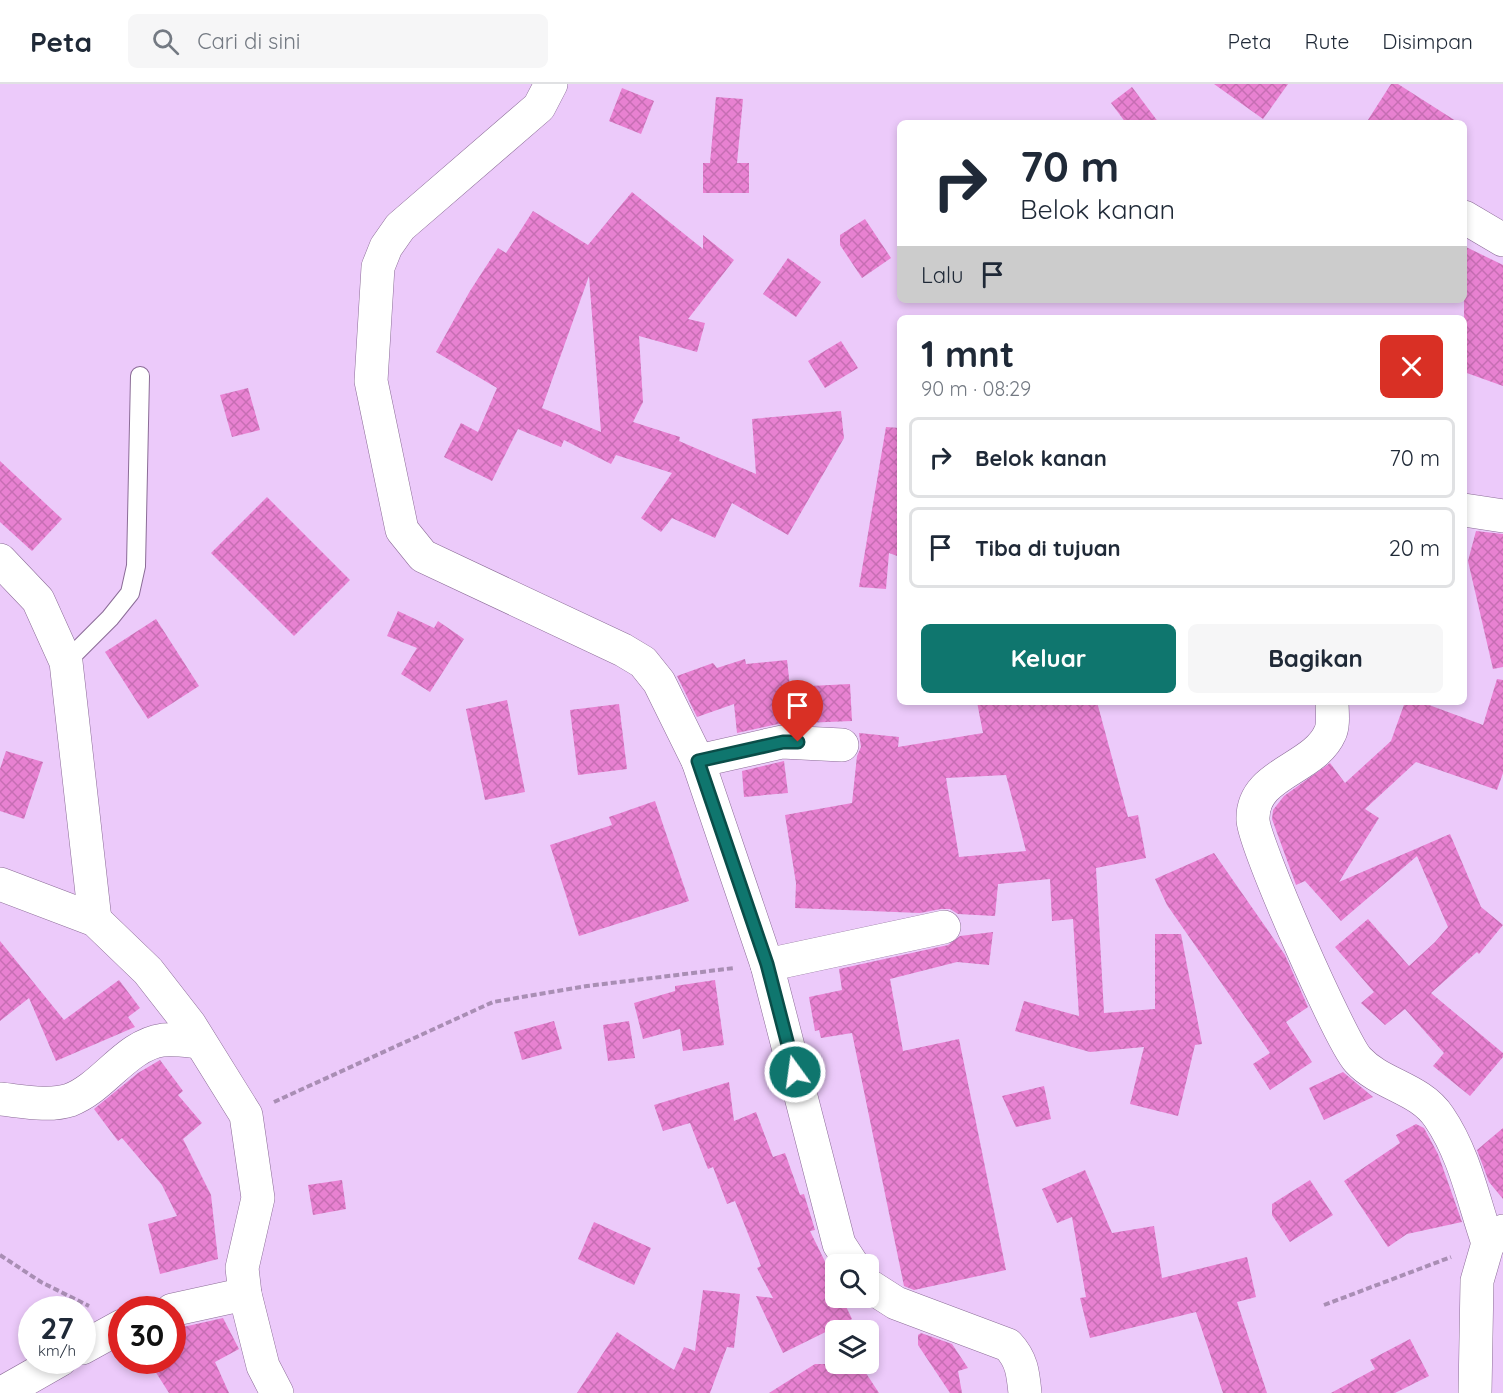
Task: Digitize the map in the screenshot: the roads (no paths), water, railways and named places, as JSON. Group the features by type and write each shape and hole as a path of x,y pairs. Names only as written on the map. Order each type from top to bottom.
{"street":[{"path":"551,84 539,107 400,227 386,247 378,267 370,356 373,401 402,530 423,556 623,650 643,662 659,682 698,761 767,964 839,1244 846,1254"},
{"path":"1467,219 1503,240"},
{"path":"1467,510 1503,516"},
{"path":"0,560 38,600 66,662 95,920"},
{"path":"1332,705 1332,731 1325,744 1261,791 1253,805 1253,823 1282,901 1350,1050 1371,1071 1421,1098 1438,1115 1461,1157 1496,1237 1477,1281 1474,1393"},
{"path":"698,761 783,742 842,745"},
{"path":"0,884 95,920 148,971 200,1041 246,1115 258,1198 243,1268 245,1294 263,1366 277,1393"},
{"path":"767,964 944,927"},
{"path":"0,1099 37,1102 69,1100 104,1078 139,1050 162,1040 200,1041"},
{"path":"879,1292 896,1303 1008,1345 1018,1356 1023,1368 1025,1393"},
{"path":"186,1307 245,1294"},
{"path":"2,1393 35,1374"}],"lane":[{"path":"66,662 110,618 130,594 136,566 140,376"}]}
